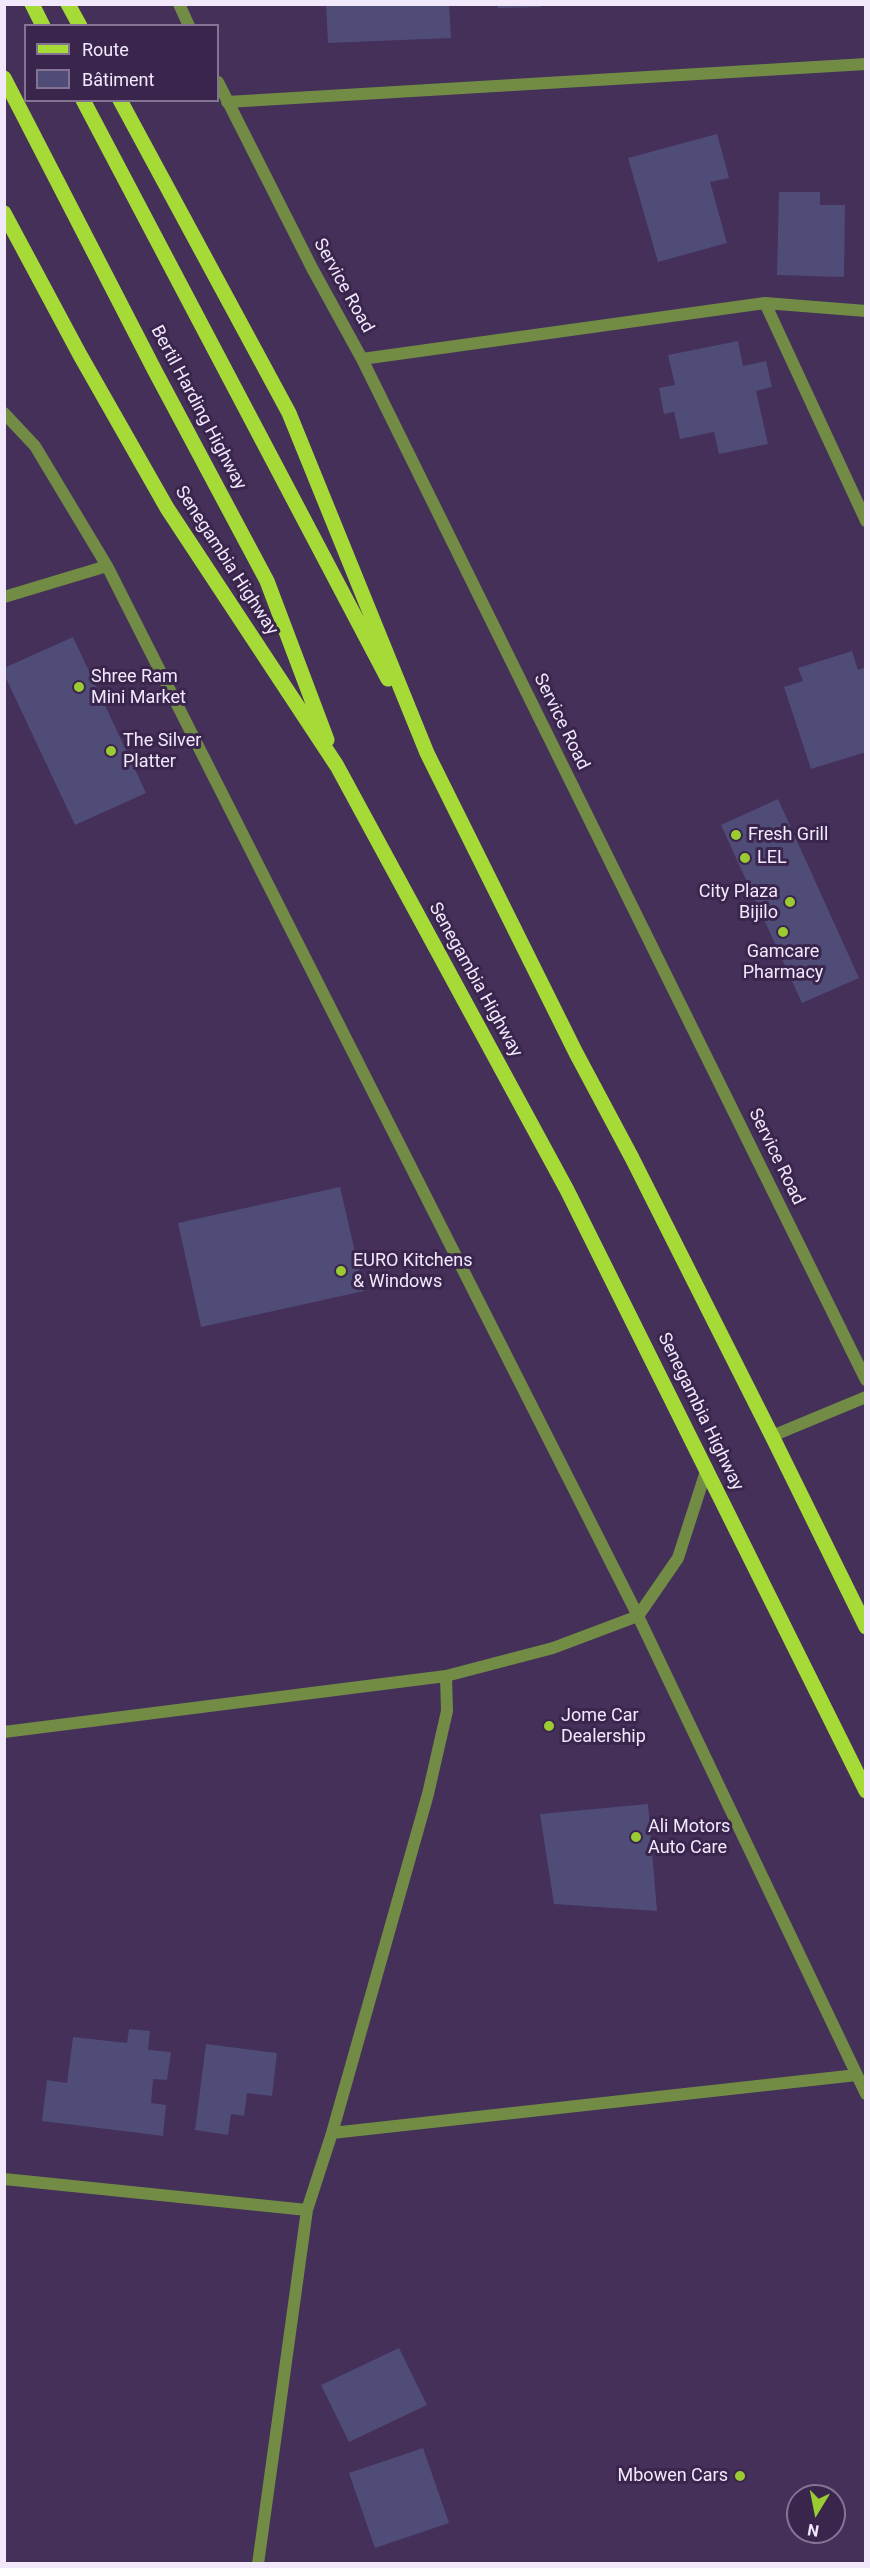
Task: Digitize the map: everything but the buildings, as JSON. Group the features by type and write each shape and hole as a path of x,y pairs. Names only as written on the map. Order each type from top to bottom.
{"main road":[{"path":"32,4 42,24"},
{"path":"68,4 79,24"},
{"name":"Bertil Harding Highway","path":"4,78 267,581 337,766"},
{"path":"84,102 427,753 576,1053 632,1158 772,1436 866,1628"},
{"path":"121,102 290,413 427,753"},
{"name":"Senegambia Highway","path":"4,213 80,355 167,508 337,766 561,1180 707,1468 866,1791"}],"street":[{"path":"179,4 188,24"},
{"path":"227,102 866,64"},
{"name":"Service Road","path":"219,84 312,268 362,359 866,1380"},
{"path":"765,303 866,520"},
{"path":"362,359 765,303 866,311"},
{"path":"4,413 35,446 107,566 638,1616 866,2094"},
{"path":"4,597 107,566"},
{"path":"772,1436 866,1397"},
{"path":"4,1732 446,1676 553,1648 638,1616 678,1558 707,1468"},
{"path":"258,2564 307,2210 332,2133 428,1794 447,1711 446,1676"},
{"path":"332,2133 857,2075"},
{"path":"4,2179 307,2210"}],"place":[{"name":"Shree Ram Mini Market","path":"79,687"},
{"name":"The Silver Platter","path":"111,751"},
{"name":"Fresh Grill","path":"736,835"},
{"name":"LEL","path":"745,858"},
{"name":"City Plaza Bijilo","path":"790,902"},
{"name":"Gamcare Pharmacy","path":"783,932"},
{"name":"EURO Kitchens & Windows","path":"341,1271"},
{"name":"Jome Car Dealership","path":"549,1726"},
{"name":"Ali Motors Auto Care","path":"636,1837"},
{"name":"Mbowen Cars","path":"740,2476"}]}
